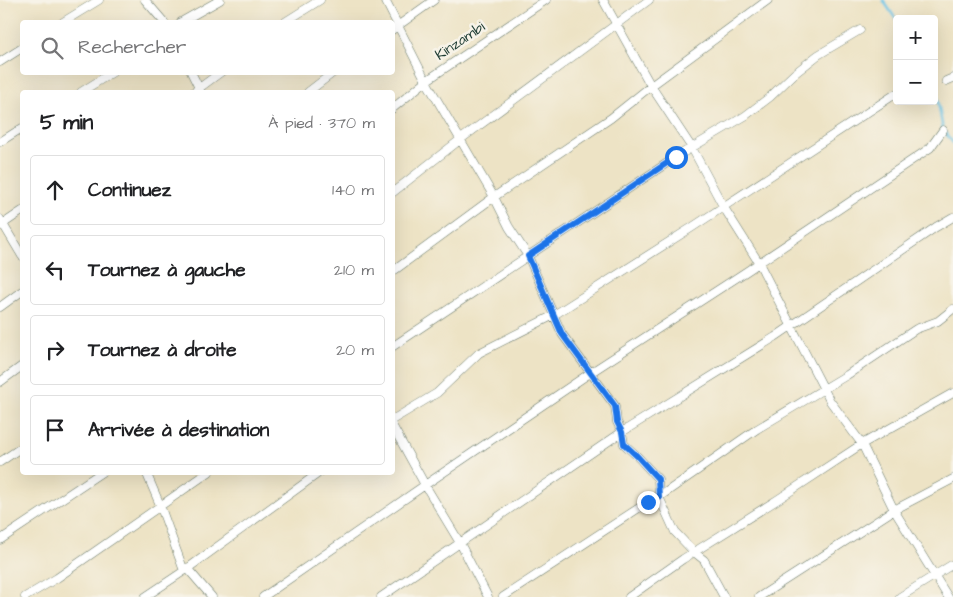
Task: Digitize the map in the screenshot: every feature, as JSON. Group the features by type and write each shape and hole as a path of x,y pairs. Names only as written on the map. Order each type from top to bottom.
{"street":[{"path":"66,20 99,0"},
{"path":"145,0 162,20"},
{"path":"185,20 220,0"},
{"path":"289,20 320,0"},
{"path":"385,0 393,20"},
{"path":"434,0 396,28 494,196 509,227 528,256 562,334 615,406 617,422 622,432 624,444 658,479 659,497 675,532 704,560 724,597"},
{"name":"Kinzambi","path":"395,107 426,81 546,0"},
{"path":"603,0 651,86 692,148 723,206 759,263 830,401 862,444 894,510 948,597"},
{"path":"395,191 461,139 649,0"},
{"path":"395,270 494,196 611,118 651,86 768,0"},
{"path":"395,345 692,148 745,116 818,55 860,30"},
{"path":"0,62 20,49"},
{"path":"84,90 108,75"},
{"path":"192,75 198,90"},
{"path":"199,90 217,75"},
{"path":"311,90 330,75"},
{"path":"395,418 437,393 479,353 554,315 893,97"},
{"path":"0,142 20,129"},
{"path":"263,597 590,373 759,263 930,148 943,130"},
{"path":"20,212 1,223 20,253"},
{"path":"381,597 622,432 767,342 953,217"},
{"path":"0,307 20,292"},
{"path":"503,597 648,502 659,497 757,429 916,329 938,321 953,309"},
{"path":"0,382 20,367"},
{"path":"629,597 694,552 862,444 953,393"},
{"path":"395,430 460,543 488,597"},
{"path":"0,462 20,448"},
{"path":"0,540 98,475"},
{"path":"147,475 186,570 212,597"},
{"path":"25,597 57,578 205,475"},
{"path":"145,597 186,570 316,475"},
{"path":"759,597 894,510 953,479"},
{"path":"900,597 953,564"}],"waterway":[{"path":"883,0 893,15"},
{"path":"938,102 943,130 953,143"}],"route":[{"path":"648,502 659,497 658,479 624,444 622,432 617,422 615,406 562,334 528,256 676,157"}]}
